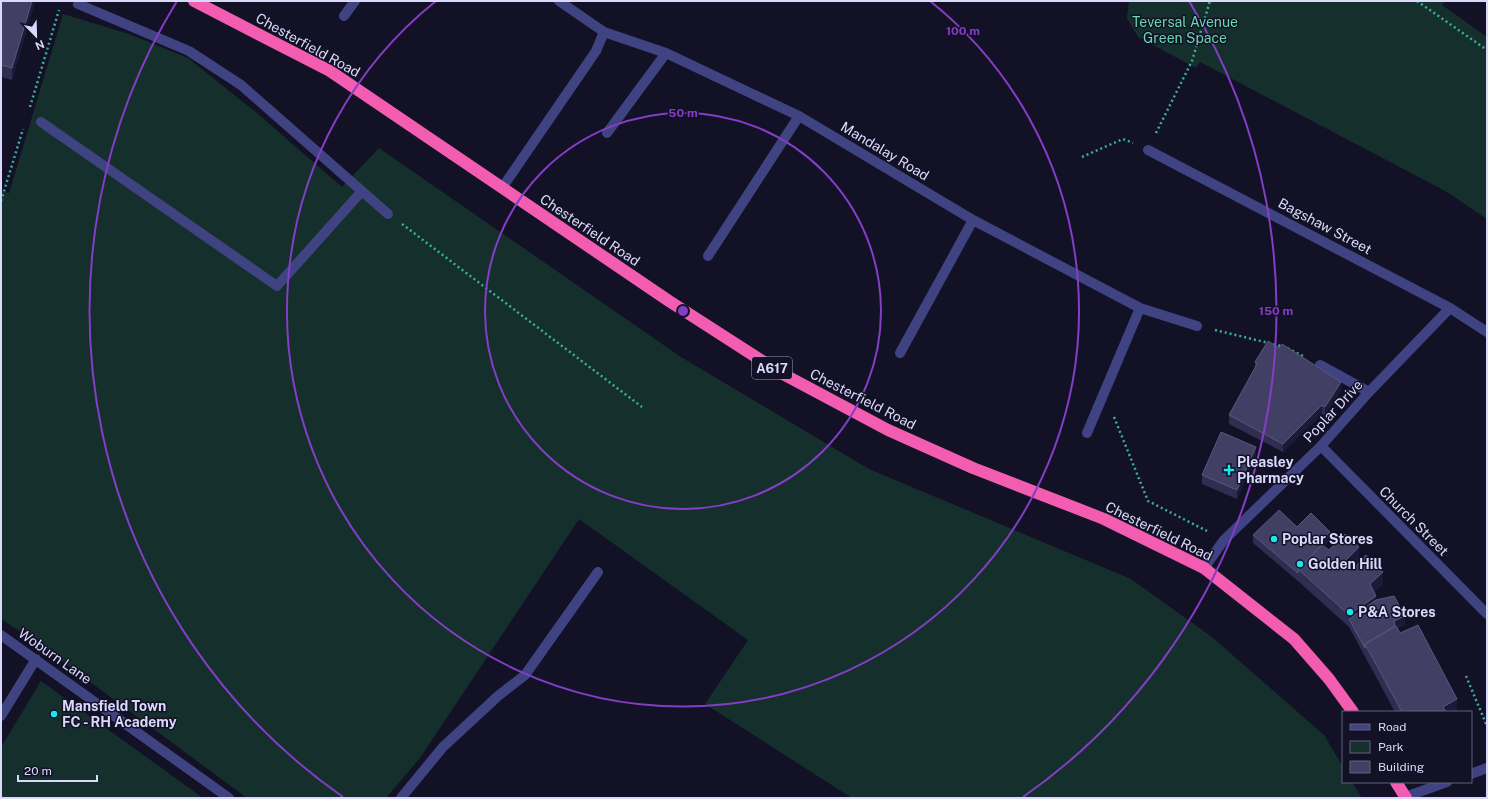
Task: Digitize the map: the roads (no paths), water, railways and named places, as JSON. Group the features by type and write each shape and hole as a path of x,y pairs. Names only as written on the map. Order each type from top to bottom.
{"highway":[{"name":"Chesterfield Road","path":"194,1 330,71 669,302 781,373 888,430 973,468 1104,519 1204,568 1294,639 1329,679 1351,711"},
{"path":"1397,783 1405,798"}],"street":[{"path":"79,1 78,4 189,51 235,81 388,214"},
{"path":"344,16 355,1"},
{"name":"Mandalay Road","path":"559,1 604,32 666,53 799,116 973,220 1140,308 1196,326"},
{"path":"502,188 596,51 604,32"},
{"path":"607,133 666,53"},
{"path":"708,256 799,116"},
{"path":"41,122 277,286 362,191"},
{"name":"Bagshaw Street","path":"1148,150 1450,308 1487,332"},
{"path":"900,352 973,220"},
{"path":"1087,433 1140,308"},
{"name":"Poplar Drive","path":"1204,568 1224,540 1321,446 1369,392 1450,308"},
{"path":"1320,365 1369,392"},
{"name":"Church Street","path":"1321,446 1487,614"},
{"path":"402,798 443,747 498,696 525,675 598,572"},
{"name":"Woburn Lane","path":"1,635 229,798"},
{"path":"1,716 36,659"},
{"path":"1472,774 1487,768"},
{"path":"1405,798 1444,783"}],"place":[{"name":"Pleasley Pharmacy","path":"1229,470"},
{"name":"Poplar Stores","path":"1274,539"},
{"name":"Golden Hill","path":"1300,564"},
{"name":"P&A Stores","path":"1350,612"},
{"name":"Mansfield Town FC - RH Academy","path":"54,714"}],"park label":[{"name":"Teversal Avenue Green Space","path":"1185,30"}]}
